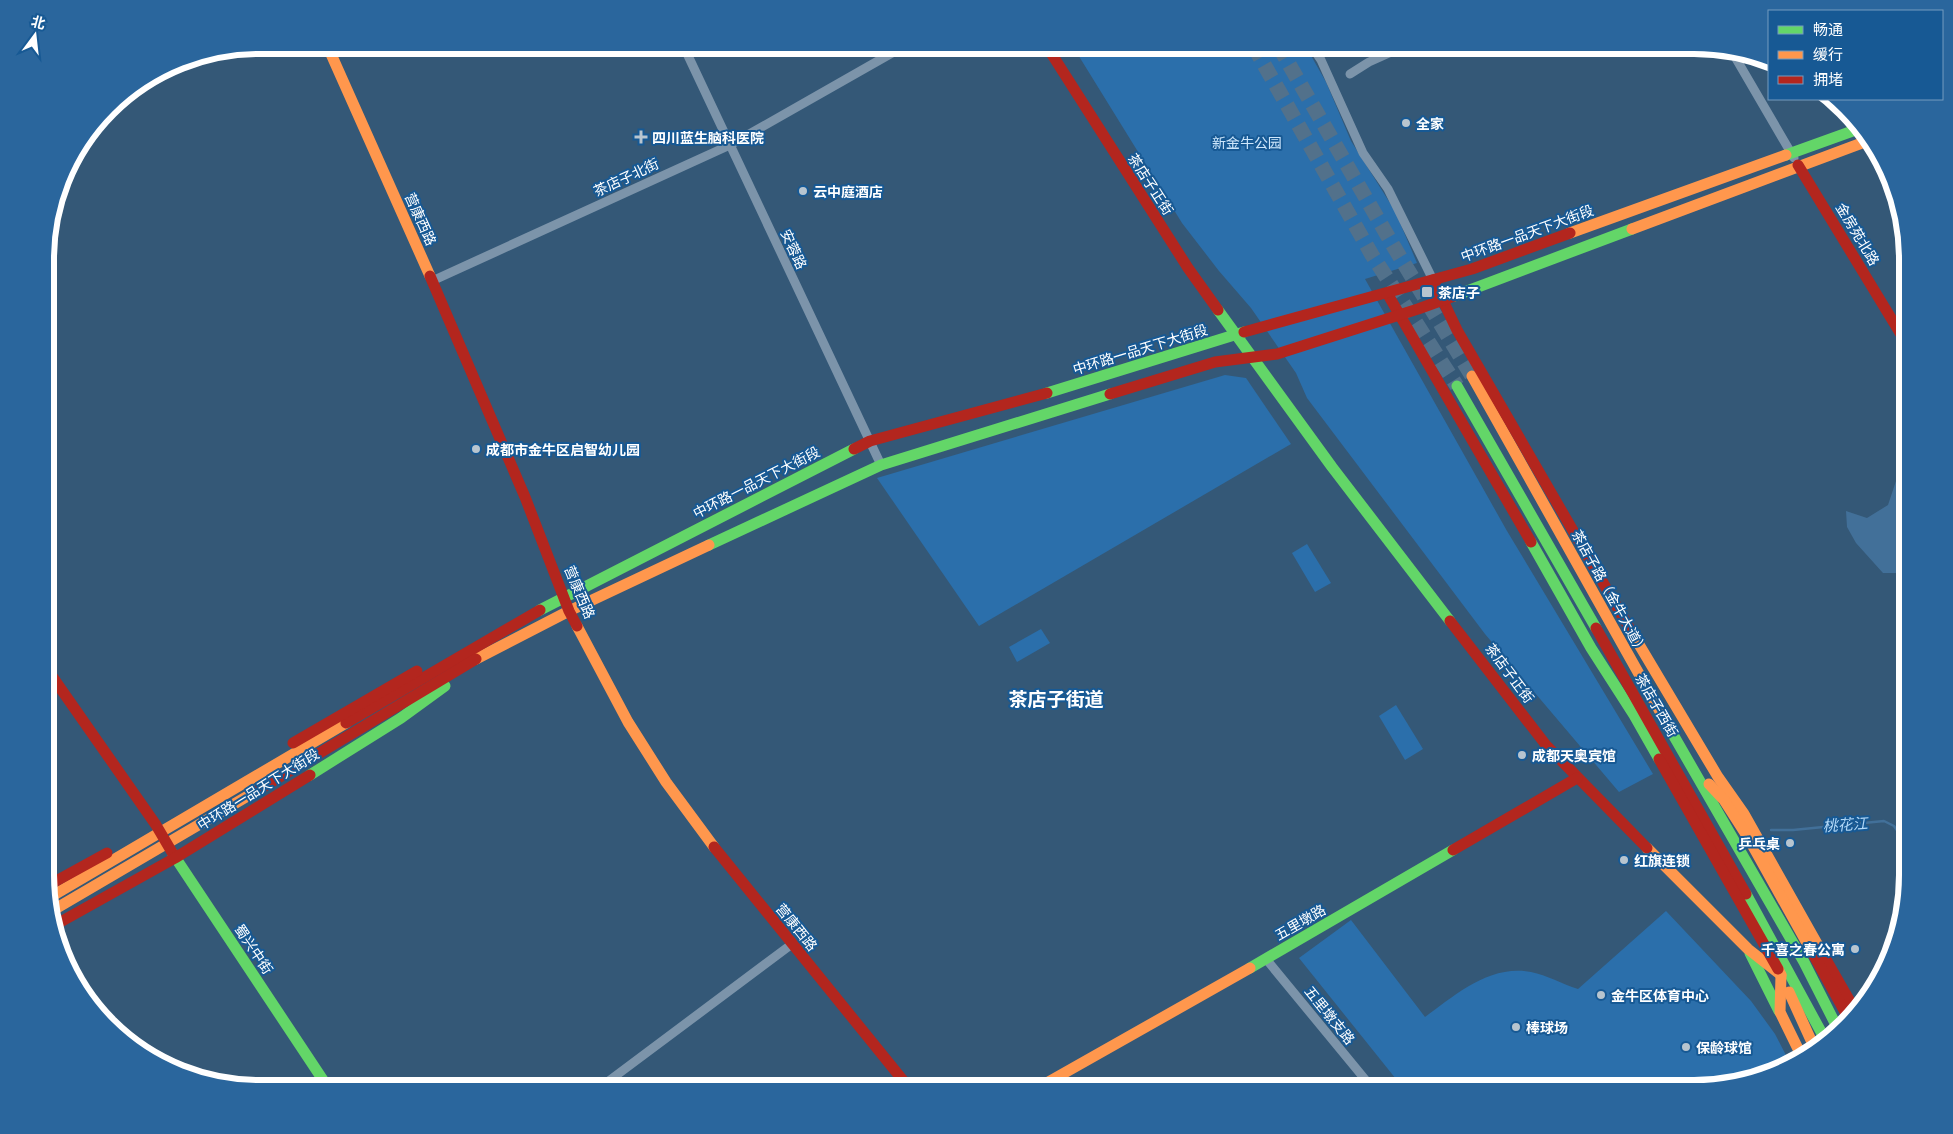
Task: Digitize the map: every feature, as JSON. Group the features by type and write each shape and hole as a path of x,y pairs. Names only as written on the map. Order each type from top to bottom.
{"main road":[{"name":"营康西路","path":"331,54 432,280 525,496 569,611 628,722 666,782 792,944 903,1080"},
{"name":"茶店子正街","path":"1052,54 1183,260 1252,357 1332,467 1540,737 1577,778 1748,949 1785,973"},
{"name":"中环路一品天下大街段","path":"401,697 454,658 564,596 870,442 1007,405 1237,336 1472,269 1854,131"},
{"name":"中环路一品天下大街段","path":"401,697 569,611 881,465 1215,362 1277,354 1442,300 1798,165 1863,142"},
{"name":"金房苑北路","path":"1798,165 1899,331"},
{"path":"1433,280 1467,347 1718,777"},
{"path":"1387,293 1486,462 1591,648 1634,715 1785,973 1813,1043"},
{"name":"茶店子路（金牛大道）","path":"1472,376 1636,669 1804,962 1835,1023"},
{"name":"茶店子西街","path":"1457,386 1674,763 1785,973 1822,1035"},
{"name":"中环路一品天下大街段","path":"54,882 156,825 385,688 420,669 454,658"},
{"name":"中环路一品天下大街段","path":"60,922 175,858 401,718 439,691 467,664"},
{"path":"1636,669 1744,814 1852,1005"},
{"name":"蜀兴中街","path":"54,679 156,825 175,858 323,1080"},
{"path":"55,894 401,697"},
{"path":"57,908 175,840 401,697"},
{"path":"1690,763 1724,800 1749,839 1845,1013"},
{"name":"五里墩路","path":"1052,1080 1577,778"},
{"path":"1748,949 1799,1052"},
{"path":"1780,1012 1785,973"}],"street":[{"name":"安蓉路","path":"687,54 881,465"},
{"name":"茶店子北街","path":"432,280 730,145 890,54"},
{"path":"1317,54 1363,152 1388,189 1433,280"},
{"path":"1350,74 1387,54"},
{"path":"1736,58 1798,165"},
{"path":"610,1080 792,944"},
{"name":"五里墩支路","path":"1266,958 1366,1080"}],"green space":[{"name":"新金牛公园","path":"1078,54 1310,54 1326,82 1351,141 1395,211 1417,263 1365,279 1507,531 1653,774 1619,792 1485,634 1307,398 1296,373 1251,308 1219,271 1182,223"},
{"path":"1225,375 1246,378 1291,444 979,626 877,478"},
{"path":"1307,544 1331,583 1315,592 1292,553"},
{"path":"1041,629 1050,643 1017,662 1009,647"},
{"path":"1396,705 1423,749 1405,760 1379,716"},
{"name":"金牛区体育中心","path":"1666,911 1751,1001 1775,1034 1787,1058 1773,1065 1747,1073 1707,1080 1397,1080 1299,958 1351,920 1425,1017 1474,983 1501,973 1531,972 1578,989"}],"shaded area":[{"path":"1899,472 1899,573 1883,573 1856,543 1847,527 1846,511 1867,518 1888,505"}],"waterway":[{"name":"桃花江","path":"1771,830 1793,830 1884,821 1894,826 1899,833"}],"tunnel":[{"path":"1258,54 1372,255 1457,386"},
{"path":"1283,54 1394,247 1472,376"}],"traffic: fast":[{"path":"1786,155 1854,131"},
{"path":"1454,296 1632,229"},
{"path":"1218,310 1332,467 1450,621"},
{"path":"1047,393 1244,332"},
{"path":"1457,386 1596,628"},
{"path":"709,545 881,465 1110,394"},
{"path":"540,610 854,449"},
{"path":"1531,542 1591,648 1634,715 1659,759"},
{"path":"310,775 401,718 445,686"},
{"path":"1671,731 1804,962 1835,1023"},
{"path":"1250,968 1453,850"},
{"path":"173,854 323,1080"},
{"path":"1746,894 1823,1035"},
{"path":"1750,953 1779,1011"}],"traffic: slow":[{"path":"331,54 430,276"},
{"path":"1632,229 1863,143"},
{"path":"1570,233 1786,155"},
{"path":"1472,376 1671,731"},
{"path":"476,659 569,611 709,545"},
{"path":"577,626 628,722 666,782 714,847"},
{"path":"1631,631 1718,777 1744,814 1820,949"},
{"path":"55,894 346,723"},
{"path":"1709,784 1724,800 1749,839 1812,952"},
{"path":"57,908 258,790"},
{"path":"1647,848 1748,949 1781,975"},
{"path":"1052,1080 1250,968"},
{"path":"1778,969 1781,975 1780,1012 1799,1052"},
{"path":"1789,992 1812,1043"}],"traffic: jam":[{"path":"1052,54 1188,268 1218,310"},
{"path":"1798,165 1899,331"},
{"path":"1244,332 1472,269 1570,233"},
{"path":"430,276 525,497 569,611 577,626"},
{"path":"1433,280 1457,330 1631,631"},
{"path":"1387,293 1531,542"},
{"path":"1110,394 1215,362 1277,354 1454,296"},
{"path":"854,449 870,441 1047,393"},
{"path":"346,723 540,610"},
{"path":"1450,621 1546,745 1647,848"},
{"path":"1596,628 1746,894"},
{"path":"258,790 476,659"},
{"path":"293,743 417,671"},
{"path":"54,679 156,825 173,854"},
{"path":"1659,759 1778,969"},
{"path":"60,922 175,858 310,775"},
{"path":"1453,850 1577,778"},
{"path":"714,847 903,1080"},
{"path":"54,882 107,853"},
{"path":"1820,949 1852,1005"},
{"path":"1812,952 1845,1013"}],"place":[{"name":"全家","path":"1406,123"},
{"name":"四川蓝生脑科医院","path":"641,137"},
{"name":"云中庭酒店","path":"803,191"},
{"name":"茶店子","path":"1427,292"},
{"name":"成都市金牛区启智幼儿园","path":"476,449"},
{"name":"成都天奥宾馆","path":"1522,755"},
{"name":"乒乓桌","path":"1790,843"},
{"name":"红旗连锁","path":"1624,860"},
{"name":"千喜之春公寓","path":"1855,949"},
{"name":"金牛区体育中心","path":"1601,995"},
{"name":"棒球场","path":"1516,1027"},
{"name":"保龄球馆","path":"1686,1047"}],"district":[{"name":"茶店子街道","path":"1056,699"}]}
